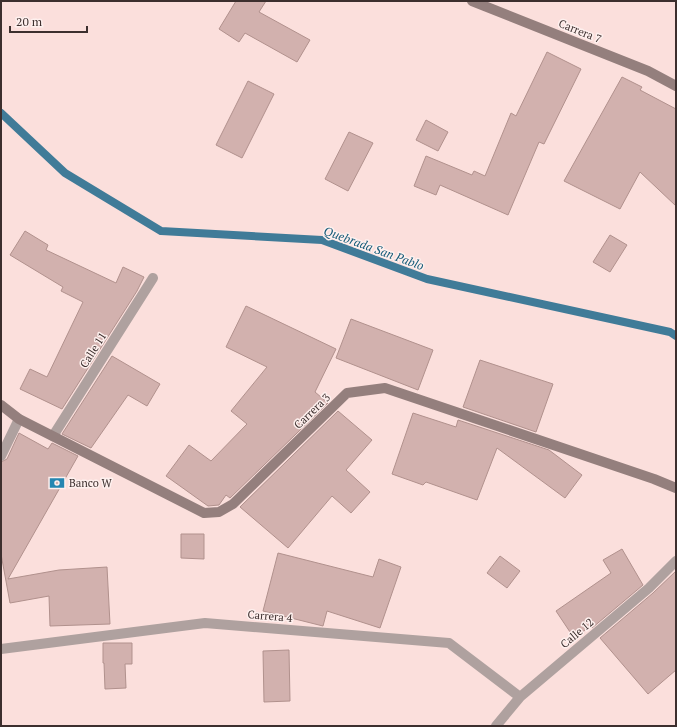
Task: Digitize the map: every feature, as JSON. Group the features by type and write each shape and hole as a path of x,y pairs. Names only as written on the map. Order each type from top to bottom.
{"street":[{"name":"Carrera 7","path":"472,1 648,71 676,86"},
{"name":"Calle 11","path":"54,436 153,278"},
{"name":"Carrera 3","path":"1,405 19,419 204,513 219,512 233,504 347,393 385,388 654,479 676,488"},
{"path":"1,456 19,419"},
{"name":"Calle 12","path":"496,726 520,697 649,588 676,561"},
{"name":"Carrera 4","path":"1,649 205,623 448,642 520,697"}],"building":[{"path":"236,1 266,1 259,12 310,40 297,62 245,33 239,42 219,29"},
{"path":"547,52 581,69 544,144 539,142 508,215 440,185 436,195 414,186 426,156 472,175 474,171 485,176 511,113 516,116"},
{"path":"622,77 642,87 640,90 676,109 676,206 640,172 620,209 564,181"},
{"path":"248,81 274,94 242,158 216,145"},
{"path":"426,120 448,132 438,151 416,140"},
{"path":"349,132 373,143 348,191 325,179"},
{"path":"25,231 48,245 46,250 116,283 123,267 144,277 137,291 62,409 20,389 30,369 47,377 83,302 61,291 63,287 10,255"},
{"path":"610,235 627,245 610,272 593,262"},
{"path":"246,306 336,349 315,392 328,403 230,498 226,495 219,505 208,506 166,476 189,445 211,461 247,424 231,411 267,367 226,347"},
{"path":"351,319 433,350 418,390 336,358"},
{"path":"112,356 160,384 147,406 128,395 91,448 62,434"},
{"path":"480,360 553,384 536,432 463,407"},
{"path":"338,411 372,440 346,470 370,492 351,513 332,496 288,548 240,507"},
{"path":"413,413 456,427 458,420 549,450 582,475 565,498 497,448 477,500 426,482 423,485 392,474"},
{"path":"19,433 48,449 52,443 78,456 8,579 59,570 107,567 110,624 50,626 49,596 10,603 1,554 1,462 7,459"},
{"path":"181,534 204,534 204,559 181,558"},
{"path":"622,549 643,585 592,628 591,626 574,638 556,611 611,573 603,560"},
{"path":"278,553 373,577 379,559 401,567 380,628 327,611 323,626 263,611"},
{"path":"500,556 520,571 507,588 487,573"},
{"path":"676,571 676,670 648,694 600,638 653,593"},
{"path":"103,643 132,643 132,664 125,664 126,688 105,689"},
{"path":"289,650 290,701 264,702 263,651"}],"waterway":[{"name":"Quebrada San Pablo","path":"1,113 65,173 161,231 322,240 427,279 670,332 676,336"}],"place":[{"name":"Banco W","path":"57,483"}]}
